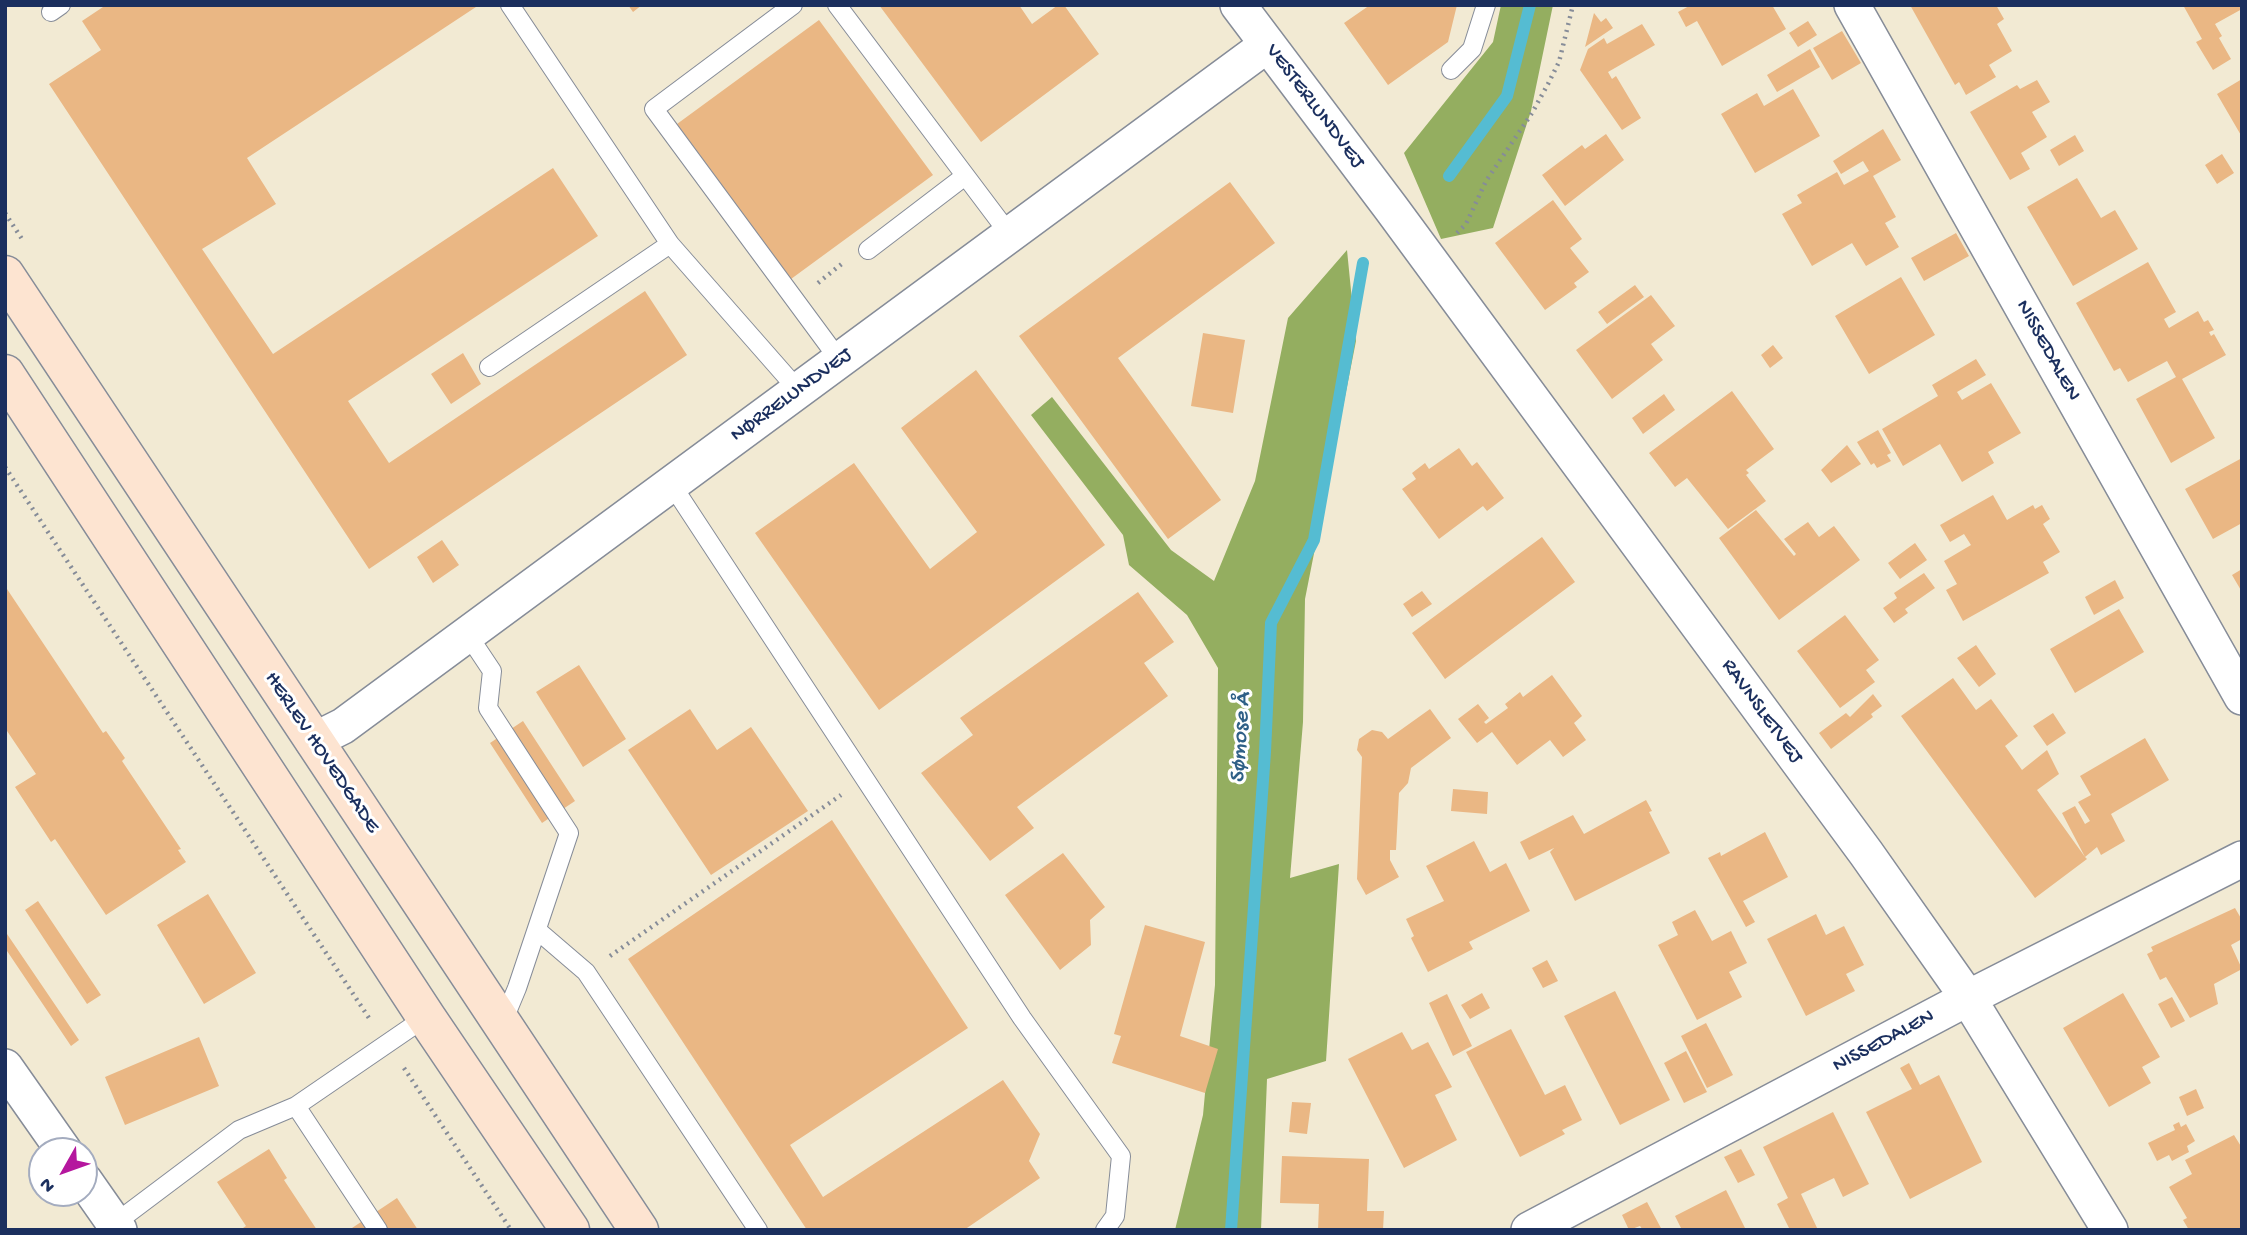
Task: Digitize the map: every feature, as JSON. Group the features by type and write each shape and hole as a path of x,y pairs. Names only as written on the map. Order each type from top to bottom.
{"main road":[{"name":"HERLEV HOVEDGADE","path":"5,275 639,1230"},
{"path":"5,374 426,1017 570,1230"}],"street":[{"name":"VESTERLUNDVEJ","path":"1238,5 1391,208"},
{"name":"NISSEDALEN","path":"1852,5 2242,698"},
{"name":"NØRRELUNDVEJ","path":"313,741 343,726 468,635 1267,45"},
{"name":"RAVNSLETVEJ","path":"1391,208 1866,853 1968,998 2110,1230"},
{"name":"NISSEDALEN","path":"1528,1230 1968,998 2242,859"},
{"path":"5,1067 54,1137"},
{"path":"98,1200 117,1227"}],"lane":[{"path":"510,5 670,244 799,391"},
{"path":"793,5 654,109 839,361"},
{"path":"837,5 1010,235"},
{"path":"1451,70 1472,49 1486,5"},
{"path":"868,250 965,176"},
{"path":"489,367 670,244"},
{"path":"672,485 1022,1018 1121,1156 1115,1216 1105,1230"},
{"path":"468,635 492,671 488,708 569,832 502,1024"},
{"path":"537,930 586,972 758,1230"},
{"path":"117,1227 239,1130 296,1106 426,1017"},
{"path":"296,1106 378,1230"}],"path":[{"path":"1430,262 1466,224 1486,181 1532,113 1559,62 1573,5"},
{"path":"795,301 852,256 868,250"},
{"path":"5,467 511,1230"},
{"path":"586,972 865,779"}],"green space":[{"path":"1501,5 1553,5 1531,111 1493,228 1441,239 1404,153 1493,42"},
{"path":"1347,250 1356,341 1305,599 1303,722 1290,878 1339,864 1326,1061 1267,1079 1261,1230 1175,1230 1203,1115 1215,985 1218,668 1187,615 1129,565 1123,535 1031,415 1052,397 1171,550 1214,581 1255,481 1288,318"}],"building":[{"path":"106,5 479,5 247,158 276,204 202,249 273,354 553,168 598,236 348,401 389,463 645,291 687,355 369,569 49,84 101,50 82,21"},
{"path":"628,5 642,5 633,12"},
{"path":"879,5 1019,5 1032,24 1058,5 1064,5 1099,54 981,142"},
{"path":"1370,5 1457,5 1448,42 1388,85 1344,23"},
{"path":"1691,5 1772,5 1786,29 1722,66 1697,21 1686,27 1678,12"},
{"path":"1910,5 1996,5 2004,19 1997,24 2012,51 1989,65 1996,77 1966,95 1959,82 1955,85"},
{"path":"2183,5 2242,5 2242,9 2215,24 2222,36 2219,38 2231,59 2213,70 2196,42 2202,39"},
{"path":"1594,13 1601,22 1606,18 1613,28 1585,47"},
{"path":"819,20 933,175 791,279 677,124"},
{"path":"1808,21 1817,35 1798,47 1789,33"},
{"path":"1642,24 1655,45 1608,72 1612,79 1616,76 1641,118 1622,130 1580,70 1588,49 1604,38 1607,44"},
{"path":"1842,31 1861,63 1832,80 1813,48"},
{"path":"1810,49 1820,67 1777,92 1767,75"},
{"path":"2242,79 2242,137 2217,94"},
{"path":"2037,80 2050,102 2032,112 2047,137 2021,153 2030,169 2010,180 1970,112 2017,85 2020,89"},
{"path":"1793,89 1820,136 1755,173 1721,114 1757,93 1764,106"},
{"path":"1883,129 1901,160 1873,176 1896,217 1885,223 1899,247 1866,266 1852,243 1812,266 1782,214 1802,203 1797,195 1837,172 1844,185 1869,171 1863,161 1841,174 1833,161"},
{"path":"1606,134 1624,160 1565,206 1542,175 1582,145 1585,149"},
{"path":"2075,135 2084,151 2059,166 2050,150"},
{"path":"2222,154 2234,173 2217,184 2205,165"},
{"path":"2077,178 2101,218 2115,210 2138,249 2073,286 2027,207"},
{"path":"1230,182 1275,243 1118,358 1221,500 1168,539 1019,336"},
{"path":"1553,200 1582,239 1570,248 1589,272 1574,283 1577,287 1545,310 1495,243"},
{"path":"1956,233 1969,256 1924,281 1911,258"},
{"path":"2148,262 2176,312 2164,319 2169,328 2198,311 2204,322 2208,320 2214,330 2209,332 2211,336 2214,334 2226,355 2182,379 2215,438 2171,463 2136,399 2176,377 2167,361 2128,382 2120,368 2114,371 2076,303"},
{"path":"1901,277 1935,335 1869,374 1835,316"},
{"path":"1635,285 1644,297 1607,324 1598,312"},
{"path":"1651,295 1675,326 1651,344 1663,360 1612,399 1576,350"},
{"path":"1203,333 1245,340 1233,413 1191,406"},
{"path":"1773,345 1783,358 1770,368 1761,355"},
{"path":"463,353 481,384 451,404 431,374"},
{"path":"1976,359 1986,375 1957,392 1962,400 1991,383 2021,433 1988,452 1994,463 1962,482 1940,444 1903,466 1882,429 1938,396 1932,385"},
{"path":"976,370 1105,545 879,710 755,533 854,463 930,569 977,532 901,428"},
{"path":"1732,391 1774,449 1746,470 1749,473 1746,475 1766,501 1728,529 1687,478 1675,487 1649,453"},
{"path":"1664,394 1675,410 1643,434 1632,418"},
{"path":"1878,430 1891,453 1887,455 1891,461 1877,468 1874,463 1871,465 1857,442"},
{"path":"1847,445 1861,464 1831,483 1821,470"},
{"path":"1459,448 1472,466 1477,462 1504,498 1487,511 1483,506 1439,539 1402,489 1416,479 1412,473 1425,463 1429,469"},
{"path":"2242,458 2242,523 2213,539 2185,489"},
{"path":"1993,495 2007,520 2033,505 2035,509 2042,505 2050,519 2043,524 2060,552 2043,562 2049,573 1963,621 1946,590 1957,584 1944,561 1971,545 1964,534 1950,542 1940,525"},
{"path":"1756,510 1794,556 1796,554 1784,539 1808,522 1819,537 1834,526 1860,560 1779,620 1719,538"},
{"path":"1542,537 1575,582 1445,679 1412,633"},
{"path":"442,540 459,565 433,583 417,557"},
{"path":"1915,543 1927,560 1900,579 1888,563"},
{"path":"2242,569 2242,592 2232,575"},
{"path":"1924,573 1935,588 1905,609 1908,613 1894,623 1883,608 1897,598 1894,593"},
{"path":"2115,580 2124,598 2094,615 2085,597"},
{"path":"5,586 103,733 106,731 125,758 122,761 181,849 178,850 186,862 106,915 55,839 51,842 15,787 36,774 5,728"},
{"path":"1422,591 1432,604 1412,617 1403,604"},
{"path":"1138,592 1174,642 1144,663 1168,696 1017,807 1034,828 990,861 921,773 973,735 960,718"},
{"path":"2119,609 2144,652 2075,693 2050,649"},
{"path":"1845,615 1879,660 1866,670 1875,682 1840,708 1797,651"},
{"path":"1976,645 1996,674 1979,687 1957,658"},
{"path":"579,665 626,739 583,767 536,692"},
{"path":"1552,675 1582,716 1574,723 1586,740 1563,757 1550,740 1517,765 1492,732 1477,743 1458,719 1478,704 1489,718 1484,722 1486,724 1508,708 1505,704 1520,692 1523,697"},
{"path":"1953,678 1976,710 1991,699 2018,736 2005,746 2022,770 2047,750 2059,774 2037,790 2087,859 2035,898 1901,716"},
{"path":"1873,694 1882,706 1871,714 1873,717 1831,749 1819,733 1846,713 1850,717"},
{"path":"690,709 717,750 751,727 808,811 711,875 628,750"},
{"path":"1430,709 1451,738 1411,768 1408,783 1399,793 1396,850 1390,850 1390,860 1399,877 1366,895 1357,879 1362,757 1357,750 1359,739 1372,730 1382,732 1388,739"},
{"path":"2053,713 2066,733 2047,746 2033,726"},
{"path":"523,721 575,801 542,823 490,743"},
{"path":"2145,738 2169,780 2111,814 2125,841 2101,855 2097,847 2085,857 2062,813 2075,806 2085,824 2090,821 2078,802 2091,795 2080,776"},
{"path":"1453,789 1488,792 1487,814 1451,811"},
{"path":"1646,800 1652,811 1649,812 1670,853 1575,901 1550,852 1554,848 1529,860 1520,842 1573,815 1584,834"},
{"path":"832,820 968,1028 790,1145 823,1197 1003,1080 1040,1134 1029,1161 1040,1178 964,1230 807,1230 628,959"},
{"path":"1765,832 1788,877 1743,901 1755,922 1746,927 1708,858 1720,852 1721,856"},
{"path":"1474,841 1490,872 1506,863 1530,911 1469,942 1473,949 1428,972 1411,938 1414,936 1406,919 1444,901 1426,866"},
{"path":"1063,853 1105,907 1090,920 1091,945 1060,970 1005,895"},
{"path":"208,894 256,973 204,1004 157,925"},
{"path":"38,901 101,995 87,1004 25,910"},
{"path":"2235,908 2242,920 2242,939 2231,945 2242,969 2214,984 2218,1004 2190,1018 2166,977 2160,980 2147,954 2153,951 2151,947"},
{"path":"1695,910 1712,941 1731,931 1747,963 1729,972 1742,997 1697,1020 1658,945 1678,935 1672,922"},
{"path":"1816,914 1826,935 1844,926 1864,965 1846,974 1855,991 1806,1016 1767,939"},
{"path":"1145,925 1205,942 1180,1036 1218,1049 1205,1093 1112,1063 1121,1036 1114,1034"},
{"path":"5,931 79,1040 71,1046 5,948"},
{"path":"1547,960 1558,981 1543,988 1532,968"},
{"path":"1615,991 1670,1100 1620,1125 1564,1016"},
{"path":"1482,993 1490,1008 1470,1019 1461,1005"},
{"path":"2123,993 2160,1057 2142,1067 2151,1083 2109,1107 2063,1028"},
{"path":"1447,994 1472,1046 1453,1056 1429,1003"},
{"path":"2172,997 2185,1021 2171,1028 2158,1004"},
{"path":"1706,1023 1733,1075 1707,1088 1681,1036"},
{"path":"1511,1029 1545,1095 1565,1085 1582,1120 1562,1130 1565,1134 1520,1157 1466,1052"},
{"path":"1402,1032 1412,1050 1428,1042 1452,1087 1435,1095 1457,1140 1404,1168 1348,1059"},
{"path":"199,1037 219,1086 125,1125 105,1077"},
{"path":"1686,1051 1707,1092 1684,1103 1664,1063"},
{"path":"1909,1063 1920,1085 1939,1075 1982,1162 1910,1199 1866,1112 1912,1089 1900,1068"},
{"path":"2196,1089 2204,1108 2187,1116 2179,1097"},
{"path":"1292,1102 1311,1103 1307,1134 1289,1132"},
{"path":"1833,1112 1869,1184 1843,1197 1834,1178 1801,1194 1818,1230 1790,1230 1777,1204 1788,1198 1763,1147"},
{"path":"2179,1122 2181,1127 2186,1124 2195,1141 2187,1146 2189,1152 2172,1161 2169,1155 2157,1161 2148,1143 2175,1130 2173,1125"},
{"path":"2234,1135 2242,1148 2242,1230 2189,1230 2183,1220 2187,1218 2169,1187 2192,1174 2185,1160"},
{"path":"269,1149 287,1178 284,1180 317,1230 240,1230 246,1226 217,1182"},
{"path":"1741,1149 1755,1175 1738,1183 1724,1157"},
{"path":"1282,1156 1369,1159 1367,1211 1384,1211 1383,1230 1318,1230 1319,1204 1280,1203"},
{"path":"1726,1190 1746,1230 1682,1230 1675,1216"},
{"path":"397,1198 418,1230 349,1230"},
{"path":"1647,1202 1662,1230 1643,1230 1640,1226 1629,1230 1622,1215"}],"waterway":[{"name":"Sømose Å","path":"1449,176 1507,96 1530,5"},
{"name":"Sømose Å","path":"1231,1230 1265,752 1271,623 1314,540 1363,263"}]}
